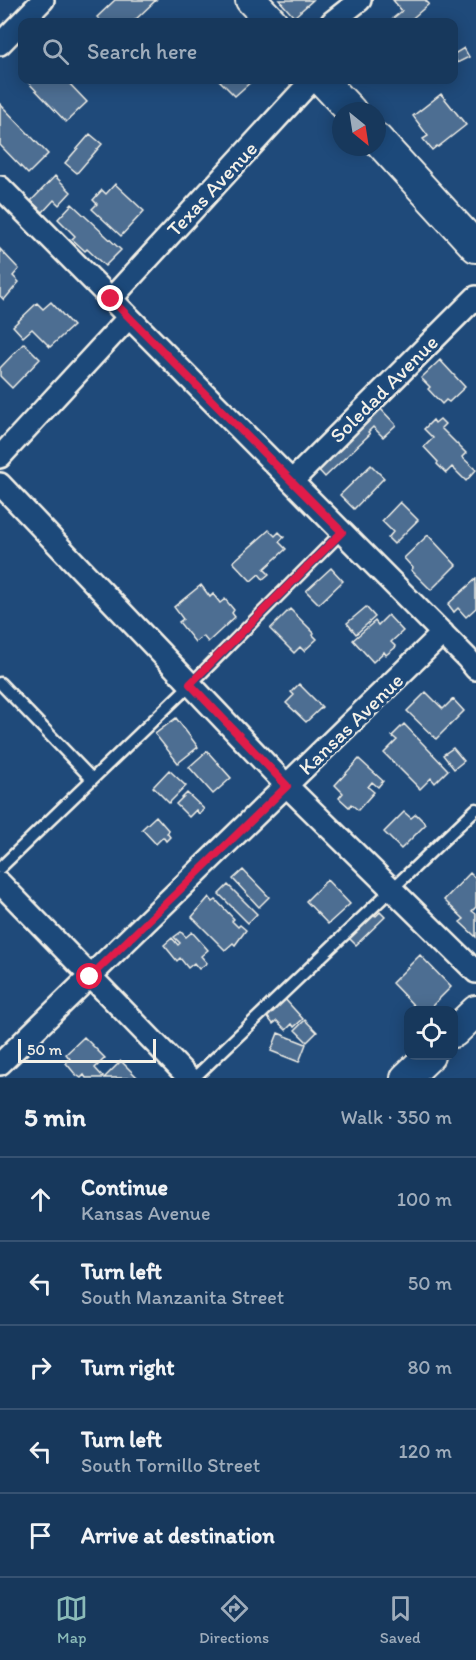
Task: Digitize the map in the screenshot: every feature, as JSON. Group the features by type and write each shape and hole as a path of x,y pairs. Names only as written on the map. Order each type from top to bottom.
{"street":[{"path":"25,18 43,0"},
{"path":"251,0 268,18"},
{"path":"337,18 360,0"},
{"path":"0,44 18,26"},
{"name":"Texas Avenue","path":"111,299 308,84"},
{"path":"326,84 343,102"},
{"path":"386,149 476,247"},
{"path":"0,187 443,633 473,659"},
{"name":"Soledad Avenue","path":"292,481 476,297"},
{"path":"0,457 129,316"},
{"path":"0,484 287,786 476,972"},
{"name":"Kansas Avenue","path":"0,1064 443,633"},
{"path":"0,883 189,1078"},
{"path":"458,1027 476,1011"},
{"path":"406,1078 425,1060"}],"lane":[{"path":"0,868 190,684 342,532"},
{"path":"0,683 92,779"},
{"path":"194,1078 476,809"}],"building":[{"path":"115,0 156,0 137,18 97,17"},
{"path":"279,0 313,0 294,17"},
{"path":"393,0 425,0 429,4 413,18 393,18 402,11"},
{"path":"464,48 469,57 458,62 458,52"},
{"path":"30,84 70,84 87,102 66,122"},
{"path":"223,84 248,84 235,96"},
{"path":"441,94 466,125 432,150 423,139 428,136 413,116"},
{"path":"0,104 48,154 28,174 0,145"},
{"path":"90,134 102,144 77,173 65,163"},
{"path":"55,176 71,192 59,205 54,200 43,212 31,201"},
{"path":"115,184 144,211 121,236 92,209 97,204 93,200 102,190 106,194"},
{"path":"72,204 121,250 105,266 72,239 75,236 58,219"},
{"path":"0,249 19,269 13,276 19,282 4,300 0,296"},
{"path":"51,302 73,326 50,347 32,329 23,337 13,326 37,303 43,309"},
{"path":"24,343 40,359 12,388 0,376 0,368"},
{"path":"440,360 465,387 449,402 446,400 442,404 421,378"},
{"path":"379,407 396,425 383,437 373,427 368,432 370,434 325,477 315,466"},
{"path":"440,419 445,424 441,428 466,453 462,457 476,470 466,481 452,467 446,473 424,447 433,438 424,429 433,420 435,423"},
{"path":"371,465 384,478 354,509 340,495"},
{"path":"400,502 418,520 394,544 388,538 393,532 382,521"},
{"path":"269,530 275,536 279,532 284,537 279,542 286,549 264,569 269,574 263,579 259,574 251,581 233,562"},
{"path":"428,535 456,565 431,590 411,570 413,568 404,558"},
{"path":"331,568 343,581 319,604 306,591"},
{"path":"476,579 476,608 466,617 458,608 454,612 448,604"},
{"path":"201,585 210,597 213,594 220,603 225,599 234,610 232,613 235,617 208,642 203,636 195,642 179,622 183,619 174,607"},
{"path":"366,607 375,617 356,634 347,623"},
{"path":"290,609 317,639 304,651 300,647 294,653 270,629"},
{"path":"388,615 403,631 391,642 396,647 386,655 384,652 373,662 353,640 375,621 378,625"},
{"path":"299,684 322,707 306,722 286,703 294,695 291,692"},
{"path":"426,692 443,709 453,699 464,711 436,739 407,711"},
{"path":"176,718 198,747 178,763 155,734"},
{"path":"404,724 448,770 435,783 431,778 420,789 384,753 397,740 392,736"},
{"path":"453,748 464,761 454,769 443,755"},
{"path":"207,751 231,778 213,794 189,767"},
{"path":"359,759 383,781 378,787 372,782 368,787 374,792 358,810 351,804 349,807 339,798 343,793 335,785"},
{"path":"169,770 186,786 169,803 153,787"},
{"path":"187,793 204,809 199,814 196,810 189,817 176,804"},
{"path":"404,812 411,818 416,814 426,824 401,849 384,832"},
{"path":"156,816 169,831 167,833 170,837 166,841 163,837 156,844 142,829"},
{"path":"243,870 269,897 259,907 233,879"},
{"path":"470,873 476,879 476,907 472,911 476,914 476,937 460,922 464,919 444,900"},
{"path":"327,880 350,904 328,924 306,901"},
{"path":"228,885 257,914 248,923 219,894"},
{"path":"209,897 213,902 216,900 234,919 232,921 238,927 240,925 246,930 235,945 233,943 225,950 192,917"},
{"path":"380,912 385,917 356,945 348,937 373,913 376,916"},
{"path":"181,932 186,937 192,932 208,950 201,956 207,963 199,969 194,963 188,968 180,958 177,961 164,945 172,938 178,945 180,943 174,937"},
{"path":"420,955 451,987 432,1006 414,1006 392,983"},
{"path":"284,998 303,1019 294,1027 292,1024 286,1030 277,1021 273,1024 266,1015"},
{"path":"305,1020 317,1032 307,1042 295,1030"},
{"path":"278,1033 306,1044 299,1062 271,1051"},
{"path":"84,1037 105,1058 95,1068 104,1078 86,1078 84,1075 81,1078 66,1063 70,1059 66,1054"},
{"path":"121,1061 138,1078 104,1078"}],"route":[{"path":"90,977 287,786 190,684 342,532 111,299"}]}
